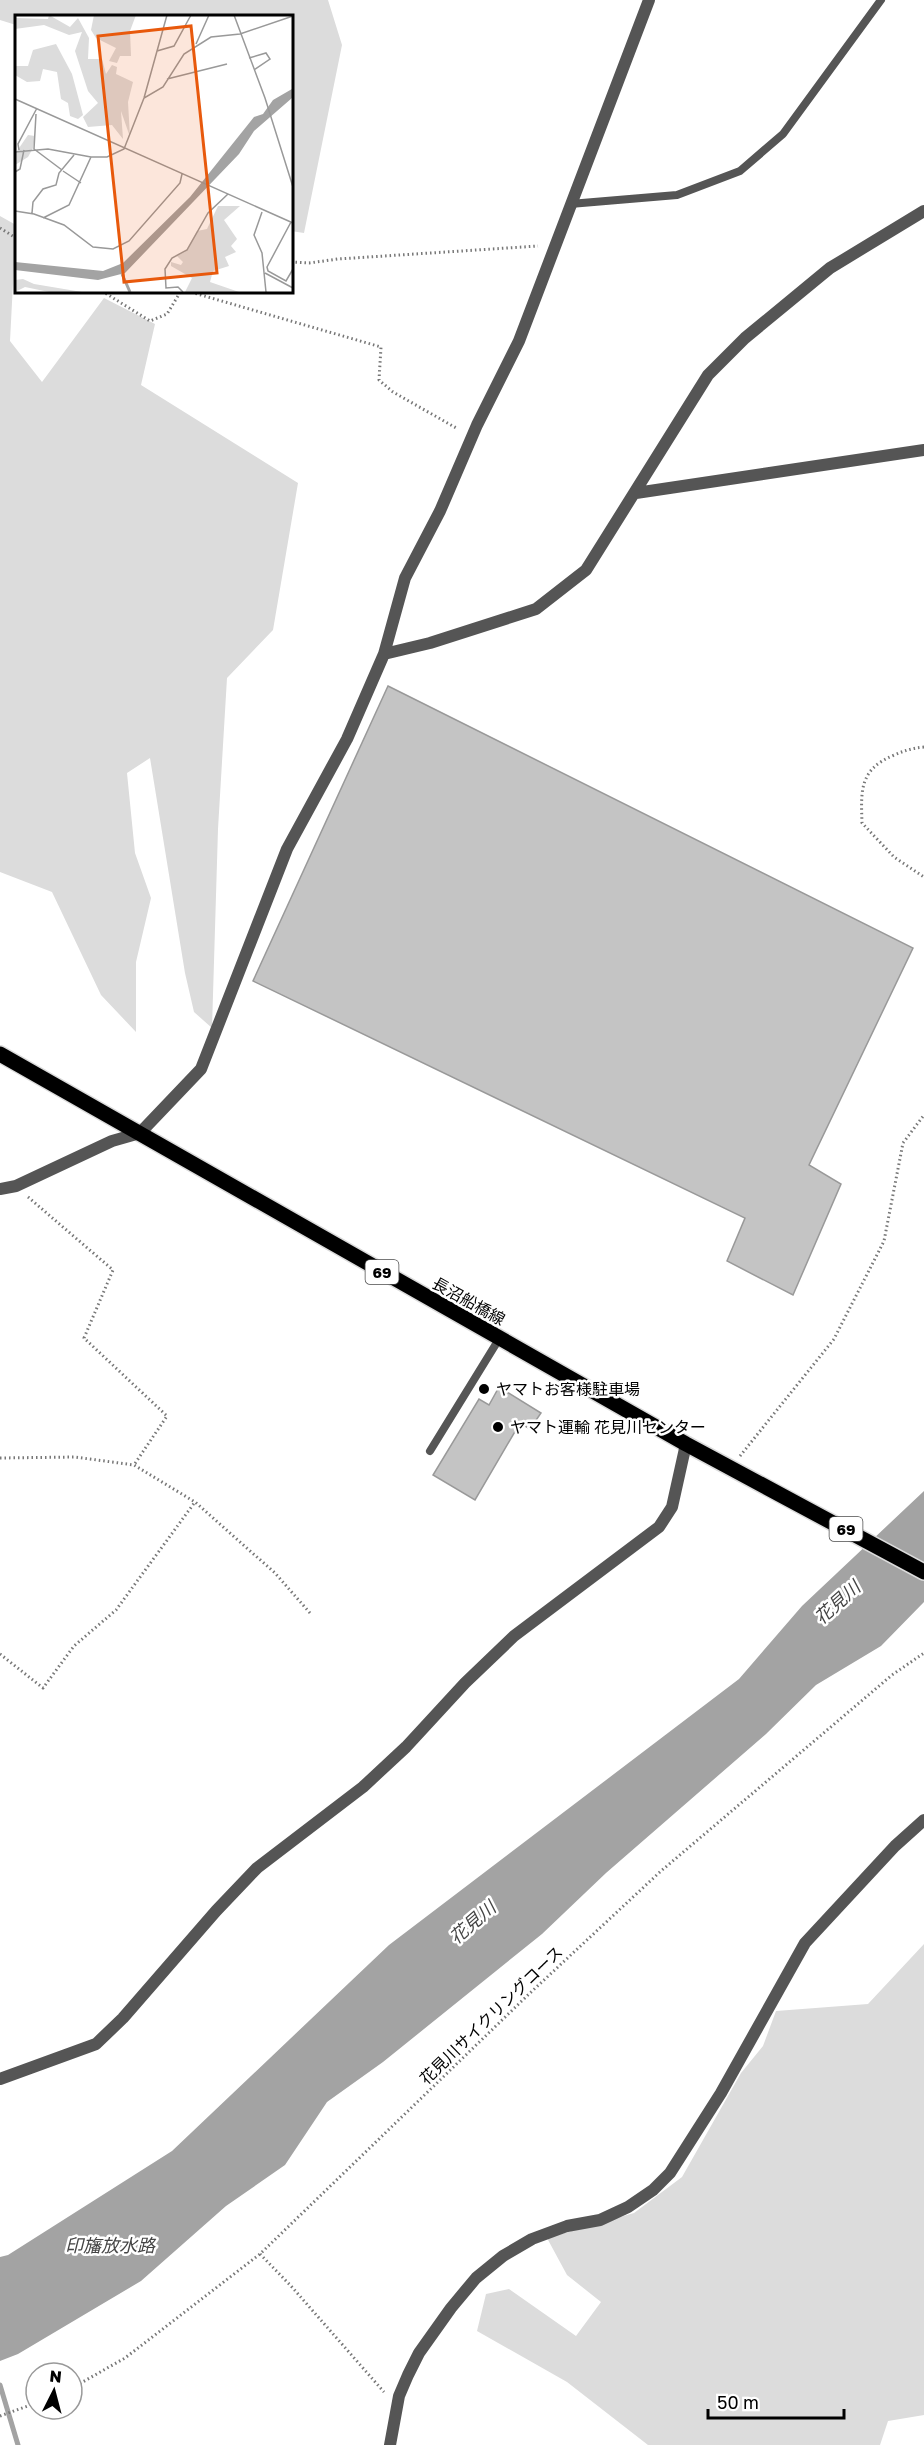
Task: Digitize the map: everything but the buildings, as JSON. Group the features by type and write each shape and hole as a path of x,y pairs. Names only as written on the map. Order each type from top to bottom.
{"main road":[{"name":"長沼船橋線","path":"0,1054 499,1339 924,1572"}],"street":[{"path":"0,1189 16,1186 112,1141 140,1133 201,1069 287,849 347,739 384,654 405,578 440,511 472,437 519,341 649,0"},
{"path":"384,654 430,643 536,609 586,570 708,375 745,338 830,268 924,211"},
{"path":"636,493 924,450"},
{"path":"0,2079 96,2044 123,2018 216,1911 257,1868 363,1787 406,1747 465,1683 514,1636 659,1527 672,1507 686,1443"},
{"path":"390,2445 397,2407 408,2375 419,2353 476,2278 503,2256 532,2239 567,2226 600,2220 628,2208 653,2190 670,2173 721,2093 805,1943 895,1846 924,1820"}],"lane":[{"path":"570,204 677,195 740,171 783,134 881,0"},
{"path":"430,1451 499,1339"}],"path":[{"path":"0,228 15,237"},
{"path":"292,262 309,263 338,259 555,245"},
{"path":"104,292 150,321 167,314 180,292"},
{"path":"191,292 381,346 379,380 393,392 472,437"},
{"path":"924,747 912,748 884,760 868,772 861,793 862,823 894,856 924,877"},
{"path":"731,1467 834,1339 884,1241 903,1143 924,1115"},
{"path":"16,1186 113,1270 84,1338 167,1416 134,1465"},
{"path":"0,1458 75,1457 134,1465 195,1502 275,1574 310,1613"},
{"path":"0,1654 43,1688 74,1646 116,1610 195,1502"},
{"name":"花見川サイクリングコース","path":"84,2381 125,2358 260,2254 528,1994 661,1871 892,1675 924,1653"},
{"path":"260,2254 397,2407"},
{"path":"0,2416 24,2407"}],"shaded area":[{"path":"0,0 328,0 342,45 304,233 292,231 292,15 15,15 15,25 0,20"},
{"path":"0,216 15,224 10,341 42,382 104,298 155,324 141,385 298,483 273,630 227,678 218,829 212,1028 194,1012 185,973 150,758 127,773 135,853 151,898 136,962 136,1032 101,995 52,892 0,872"},
{"path":"924,1944 924,2415 888,2421 880,2445 648,2445 567,2382 477,2331 486,2294 509,2289 576,2336 601,2302 567,2275 547,2238 634,2213 682,2177 741,2073 763,2046 776,2011 868,2004"}],"water":[{"name":"印旛放水路","path":"924,1491 924,1602 881,1646 816,1685 766,1734 606,1873 542,1934 383,2062 327,2102 285,2165 226,2206 141,2281 18,2354 0,2361 0,2257 8,2255 172,2151 389,1945 739,1679 802,1606"}],"waterway":[{"path":"0,2385 18,2445"}],"place":[{"name":"ヤマトお客様駐車場","path":"484,1389"},
{"name":"ヤマト運輸 花見川センター","path":"498,1427"}],"water label":[{"name":"花見川","path":"837,1602"},
{"name":"花見川","path":"472,1922"}]}
